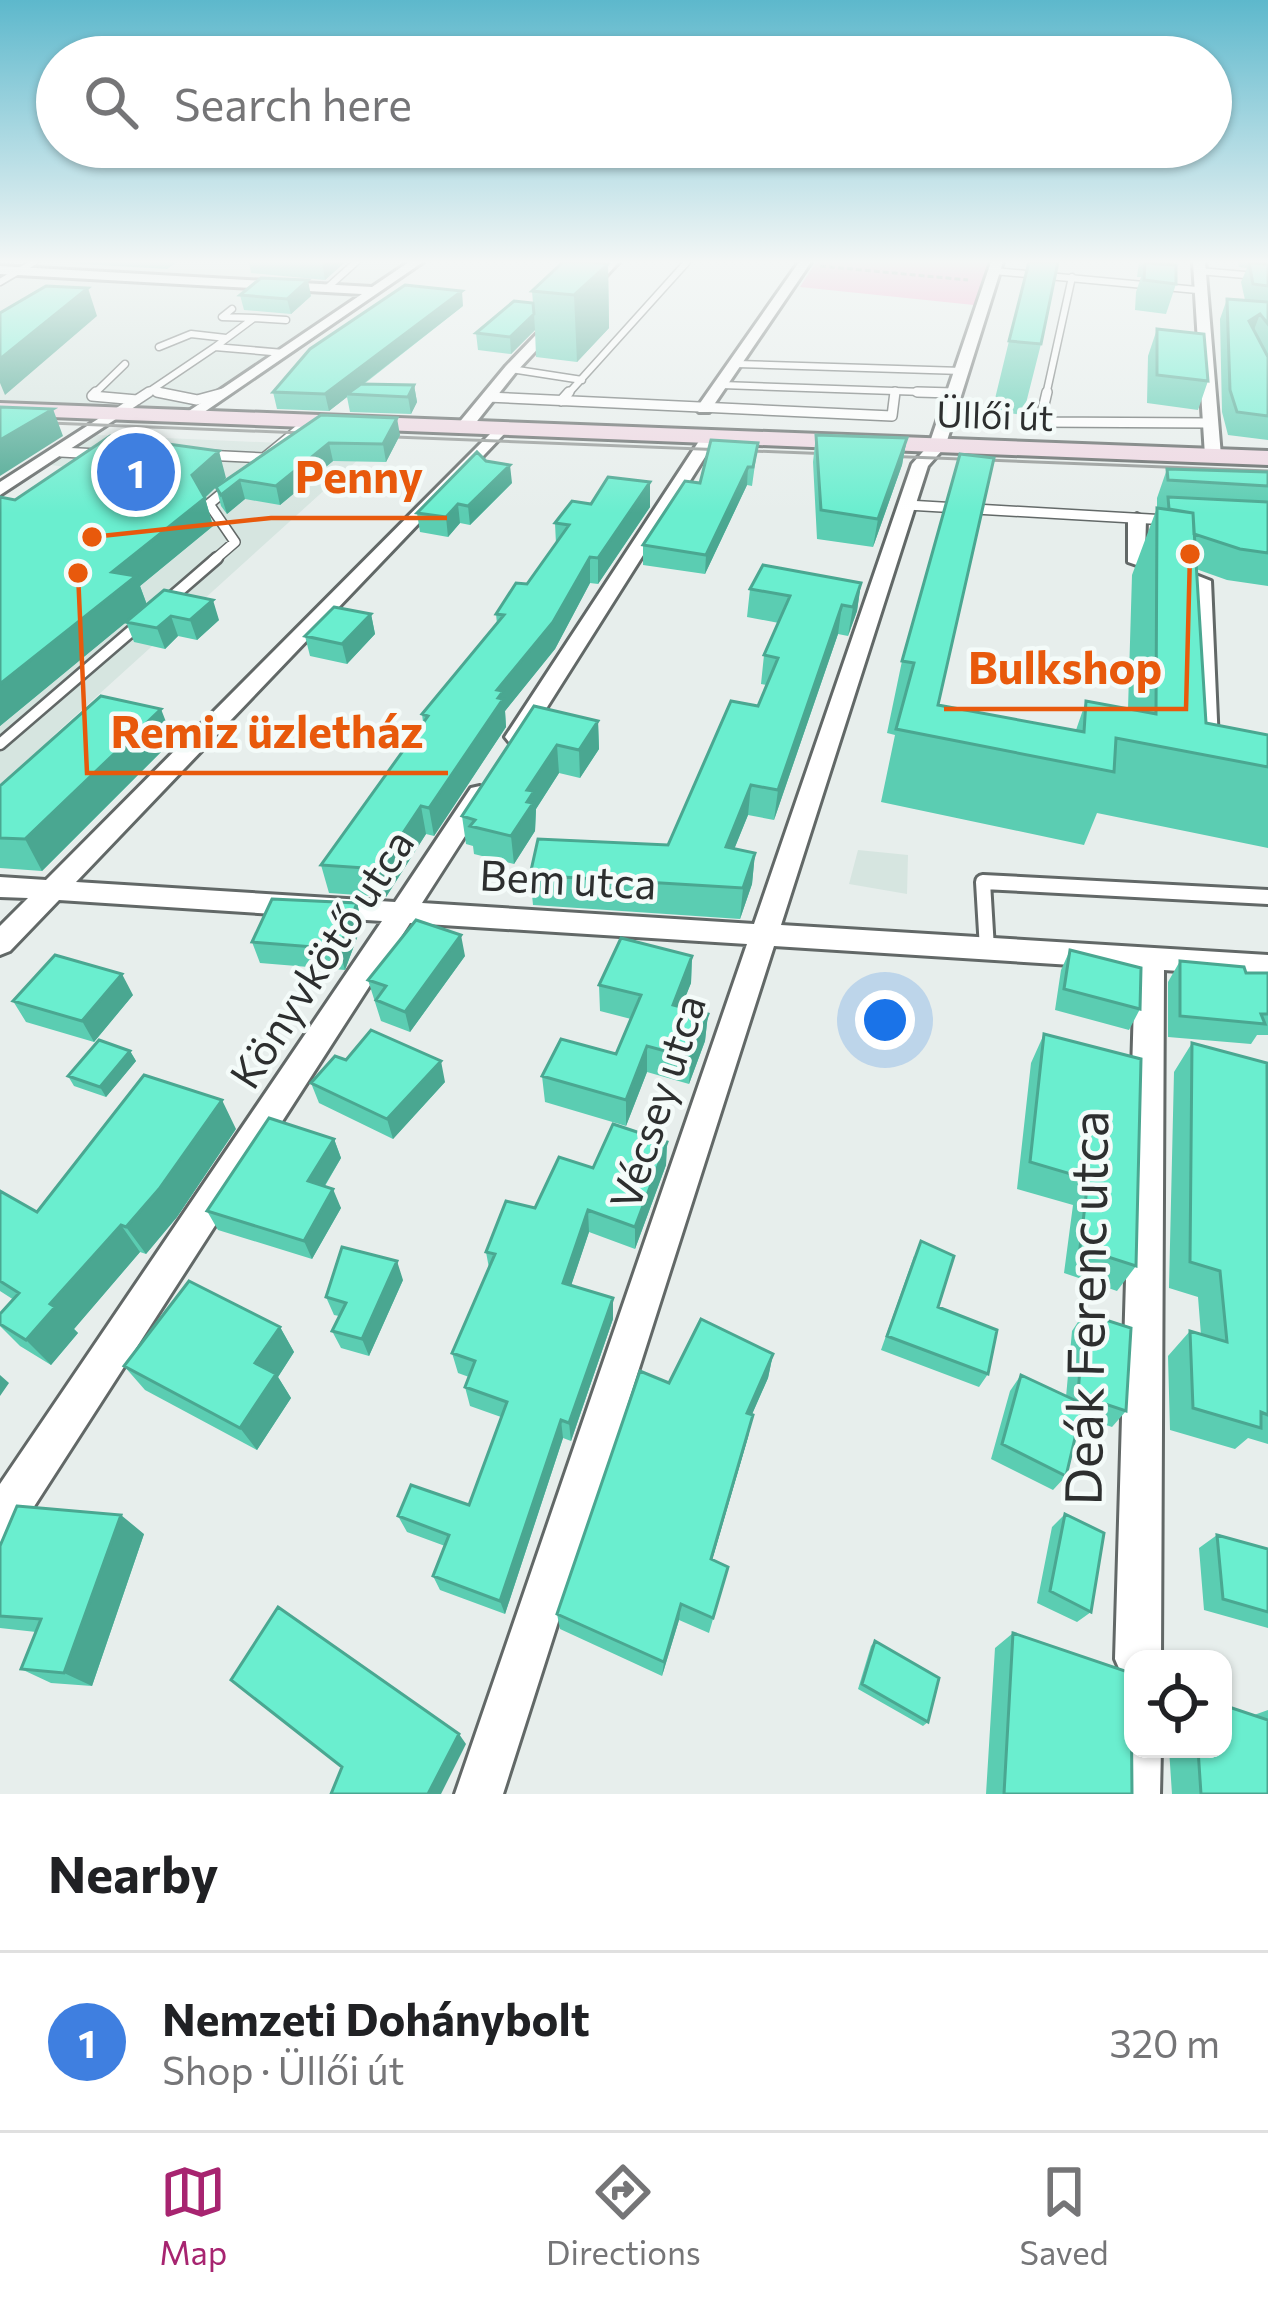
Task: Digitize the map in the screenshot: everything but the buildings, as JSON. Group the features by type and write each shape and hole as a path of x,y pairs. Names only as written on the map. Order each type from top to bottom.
{"main road":[{"name":"Üllői út","path":"0,409 500,429 707,423 938,447 1268,458"}],"street":[{"path":"190,416 295,346"},
{"path":"464,428 533,346"},
{"name":"Könyvkötő utca","path":"0,1522 404,912 707,423 722,385 749,346"},
{"name":"Vécsey utca","path":"479,1794 922,458 938,447 970,346"},
{"path":"1202,346 1213,456"},
{"path":"0,490 117,413"},
{"path":"0,944 500,429"},
{"path":"1137,519 1135,558 1201,581 1206,749 1222,760"},
{"name":"Bem utca","path":"0,886 1268,965"},
{"name":"Deák Ferenc utca","path":"1138,1650 1150,959"},
{"path":"1136,1758 1136,1794"}],"lane":[{"path":"117,413 215,346 284,353"},
{"path":"561,401 613,346"},
{"path":"1057,346 1040,422 1209,423"},
{"path":"125,364 92,396 140,400"},
{"path":"737,364 962,371"},
{"path":"511,369 582,380"},
{"path":"722,385 953,393"},
{"path":"153,391 197,400 227,391"},
{"path":"487,397 561,401 707,423 892,416 895,392"},
{"path":"0,744 236,542 209,504 308,422"},
{"path":"61,452 107,452"},
{"path":"192,454 264,458"},
{"path":"907,505 1181,521"},
{"path":"987,949 983,882 1268,897"}],"shaded area":[{"path":"0,346 285,346 189,411 0,400"},
{"path":"97,435 372,447 54,735 0,801 0,546 103,472 51,465"},
{"path":"858,850 908,855 907,894 849,884"}],"tram line":[{"path":"0,421 327,434"},
{"path":"369,436 1268,471"}],"place":[{"name":"Nemzeti Dohánybolt","path":"136,472"},
{"name":"Penny","path":"92,537"},
{"name":"Bulkshop","path":"1190,554"},
{"name":"Remiz üzletház","path":"78,573"}]}
